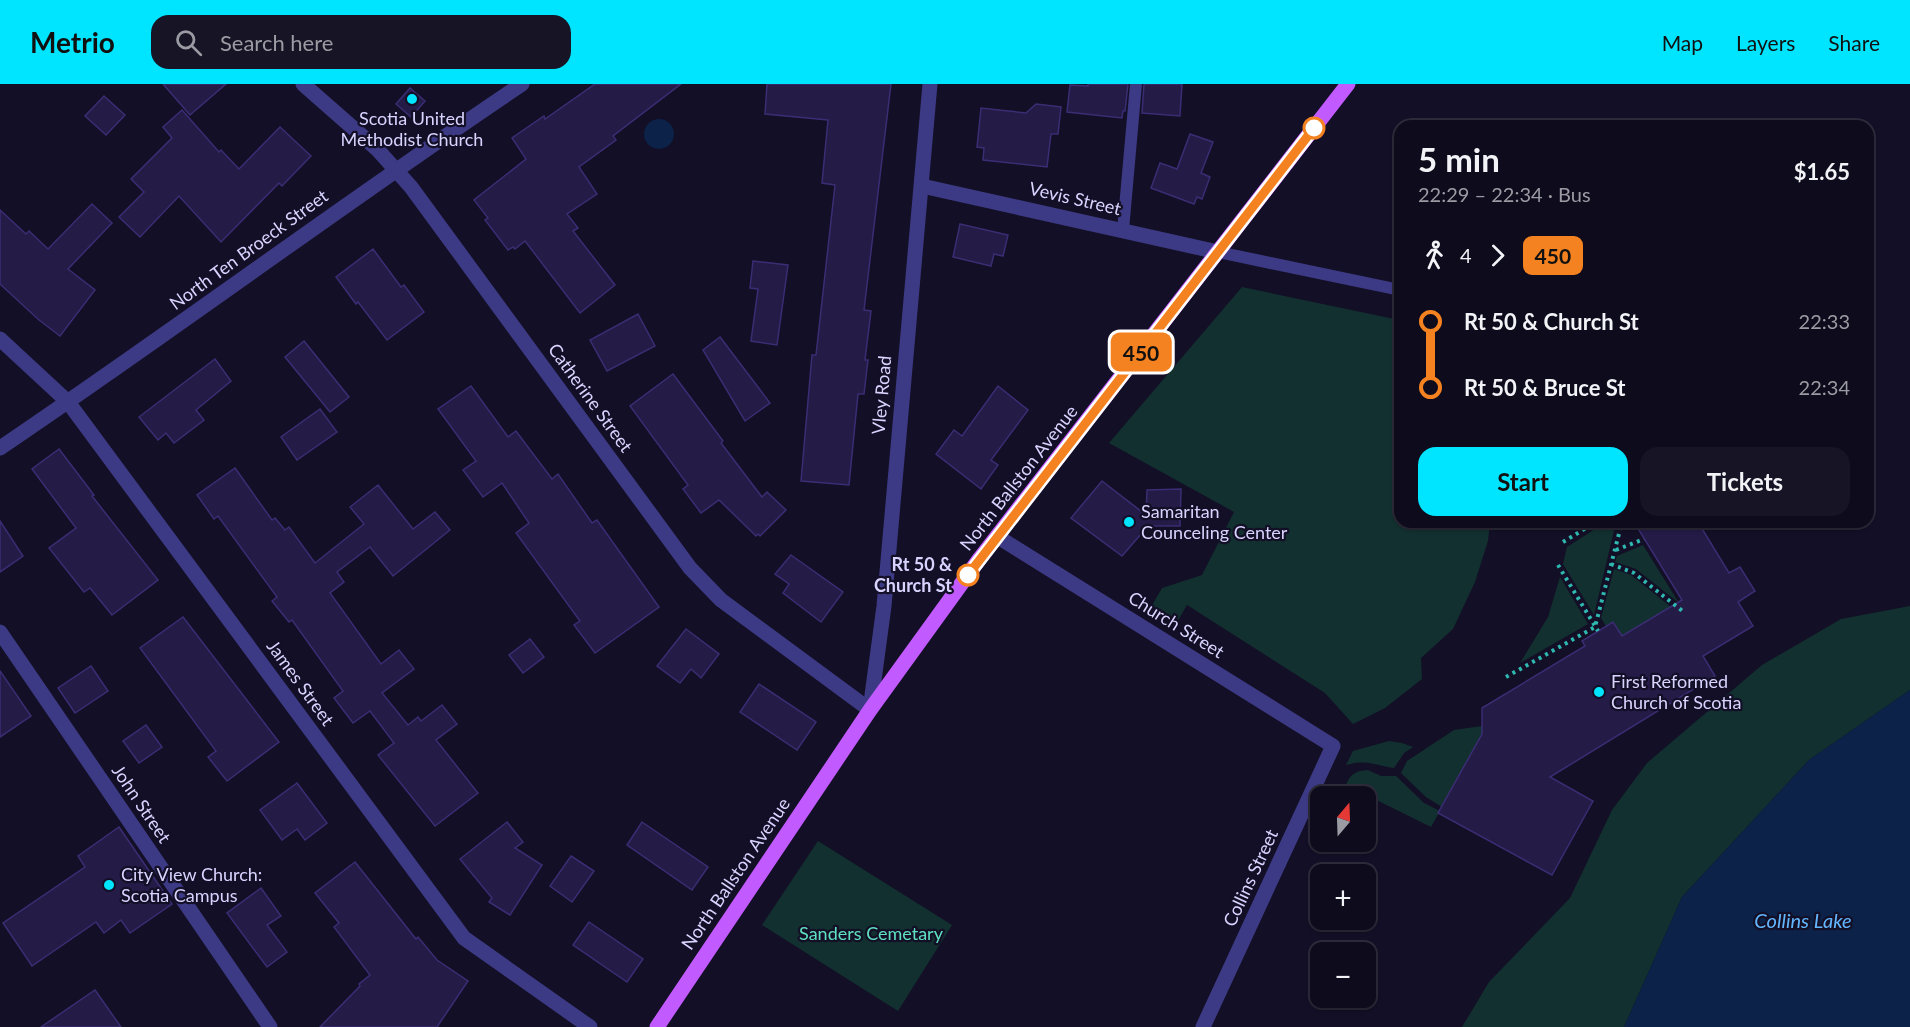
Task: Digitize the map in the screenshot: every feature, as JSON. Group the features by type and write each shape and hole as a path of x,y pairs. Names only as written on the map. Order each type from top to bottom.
{"main road":[{"name":"North Ballston Avenue","path":"657,1027 870,710 980,558 1346,85"}],"street":[{"name":"Catherine Street","path":"303,84 396,169 411,187 690,568 721,600 870,710"},
{"name":"North Ten Broeck Street","path":"0,448 396,169 522,84"},
{"name":"Vley Road","path":"870,710 884,606 930,84"},
{"name":"Vevis Street","path":"922,186 1218,252"},
{"name":"James Street","path":"0,339 68,402 464,938 590,1027"},
{"name":"Church Street","path":"998,537 1333,746"},
{"name":"John Street","path":"0,632 270,1027"},
{"name":"Collins Street","path":"1203,1027 1333,746"}],"lane":[{"path":"1123,230 1136,84"},
{"path":"1218,252 1394,289"}],"path":[{"path":"1563,542 1586,528"},
{"path":"1506,677 1596,629 1621,528"},
{"path":"1615,551 1644,539"},
{"path":"1611,564 1634,573 1685,613"},
{"path":"1558,565 1596,629"}],"green space":[{"path":"1242,287 1394,319 1394,528 1489,528 1488,541 1475,582 1453,629 1421,658 1422,679 1385,708 1353,724 1325,693 1187,605 1176,624 1150,609 1162,588 1202,575 1234,512 1109,443"},
{"path":"1597,528 1615,528 1594,615 1563,564 1567,547"},
{"path":"1643,545 1679,603 1636,569 1615,562 1617,556"},
{"path":"1614,569 1631,575 1671,607 1622,636 1614,622 1606,626 1601,618"},
{"path":"1560,577 1588,624 1520,663 1548,617"},
{"path":"1910,606 1910,690 1809,760 1682,897 1624,1027 1462,1027 1489,982 1570,898 1612,810 1647,763 1762,665 1841,619"},
{"path":"1482,726 1482,734 1442,807 1426,797 1401,773 1407,761 1454,730"},
{"path":"1389,741 1413,747 1404,753 1394,768 1365,763 1346,765 1353,751"},
{"path":"1368,770 1381,776 1396,776 1424,803 1440,811 1431,827 1376,800 1376,786 1346,785 1354,773"},
{"name":"Sanders Cemetary","path":"818,841 952,925 898,1011 762,925"}],"water":[{"path":"659,119 669,124 674,134 669,144 659,149 649,144 644,134 649,124"},
{"name":"Collins Lake","path":"1910,690 1910,1027 1624,1027 1682,897 1809,760"}],"building":[{"path":"163,84 226,84 190,115"},
{"path":"595,84 681,84 613,136 616,140 579,167 597,194 567,214 578,228 573,231 615,285 580,313 525,241 515,249 513,247 508,250 485,220 488,218 474,200 526,159 512,138 544,116 545,119"},
{"path":"767,84 891,84 864,310 871,311 865,360 868,360 864,394 858,394 849,485 801,481 812,355 816,355 835,185 822,183 828,120 765,114"},
{"path":"1088,84 1128,84 1122,118 1067,112 1070,85 1088,86"},
{"path":"1144,84 1182,84 1180,116 1142,113"},
{"path":"410,88 425,101 411,117 396,104"},
{"path":"104,96 125,115 106,135 85,116"},
{"path":"1036,104 1061,107 1058,134 1051,134 1047,167 983,160 984,148 977,147 981,108 1026,113"},
{"path":"182,110 219,152 221,150 239,169 280,127 311,156 282,186 279,183 221,242 179,196 140,237 119,217 144,192 131,179 172,138 163,127"},
{"path":"1190,134 1213,142 1201,173 1210,177 1202,199 1197,197 1194,204 1151,188 1160,163 1177,169"},
{"path":"92,204 112,223 68,269 95,290 60,336 0,284 0,210 26,234 29,231 48,249"},
{"path":"960,224 1008,235 1003,256 994,254 991,266 953,257"},
{"path":"373,249 401,287 404,285 424,312 387,340 336,277"},
{"path":"753,261 788,265 777,345 751,341 758,289 750,288"},
{"path":"638,314 655,346 607,371 590,340"},
{"path":"720,337 770,403 745,421 703,350"},
{"path":"304,341 349,397 330,412 285,357"},
{"path":"215,359 231,381 196,410 204,420 174,443 166,433 158,440 139,417"},
{"path":"673,374 762,497 767,492 786,510 760,536 758,534 756,536 719,500 701,513 683,489 688,485 630,406"},
{"path":"471,386 508,437 516,431 552,479 558,474 592,523 597,520 659,607 595,653 574,625 580,621 516,533 529,523 502,483 483,497 463,470 476,461 438,409"},
{"path":"998,386 1028,410 991,460 998,465 981,489 936,454 954,430 962,436"},
{"path":"320,409 337,432 297,460 281,437"},
{"path":"59,449 94,495 92,496 158,580 112,615 90,588 84,592 49,548 76,528 32,469"},
{"path":"235,468 272,520 275,518 285,530 289,527 315,563 364,524 350,507 378,485 413,529 435,512 450,530 393,576 370,547 337,572 344,582 330,593 381,664 399,650 414,669 382,693 408,725 418,717 421,721 442,705 457,724 436,740 478,793 435,826 378,755 394,743 370,711 353,723 334,698 343,691 292,620 289,622 272,601 277,597 218,516 214,519 197,495"},
{"name":"Samaritan Counceling Center","path":"1102,481 1146,515 1147,490 1181,489 1180,526 1148,526 1122,556 1071,518"},
{"path":"0,521 23,556 0,572"},
{"name":"First Reformed Church of Scotia","path":"1638,528 1702,528 1729,573 1740,567 1755,591 1738,602 1753,626 1703,656 1715,676 1550,777 1593,801 1552,875 1438,813 1482,734 1482,708 1585,646 1582,641 1613,622 1622,636 1682,600"},
{"path":"791,555 843,592 821,622 783,593 789,584 775,574"},
{"path":"183,617 279,742 227,781 208,757 216,751 140,648"},
{"path":"686,629 719,654 701,678 691,669 680,683 657,666"},
{"path":"530,639 544,657 523,673 509,655"},
{"path":"91,666 108,691 75,713 58,688"},
{"path":"0,671 31,716 0,737"},
{"path":"759,684 816,722 797,750 740,712"},
{"path":"146,725 162,747 139,763 123,741"},
{"path":"297,783 327,823 305,840 297,829 282,840 260,810"},
{"path":"507,822 523,842 515,848 542,865 510,915 489,902 492,898 460,859"},
{"path":"642,822 708,867 692,890 627,845"},
{"name":"City View Church: Scotia Campus","path":"119,827 172,904 130,933 121,920 104,933 96,922 32,966 3,923 85,867 78,856"},
{"path":"571,856 594,871 572,902 550,886"},
{"path":"355,862 416,939 418,937 437,960 468,981 437,1027 320,1027 370,975 334,927 339,923 315,893"},
{"path":"261,888 281,916 267,925 287,952 267,967 227,913"},
{"path":"589,922 643,959 627,982 573,945"},
{"path":"95,990 121,1027 41,1027"}],"bus line":[{"name":"450","path":"968,575 1314,128"}],"place":[{"name":"Scotia United Methodist Church","path":"412,99"},
{"name":"Samaritan Counceling Center","path":"1129,522"},
{"name":"Rt 50 & Church St","path":"968,575"},
{"name":"First Reformed Church of Scotia","path":"1599,692"},
{"name":"City View Church: Scotia Campus","path":"109,885"}]}
